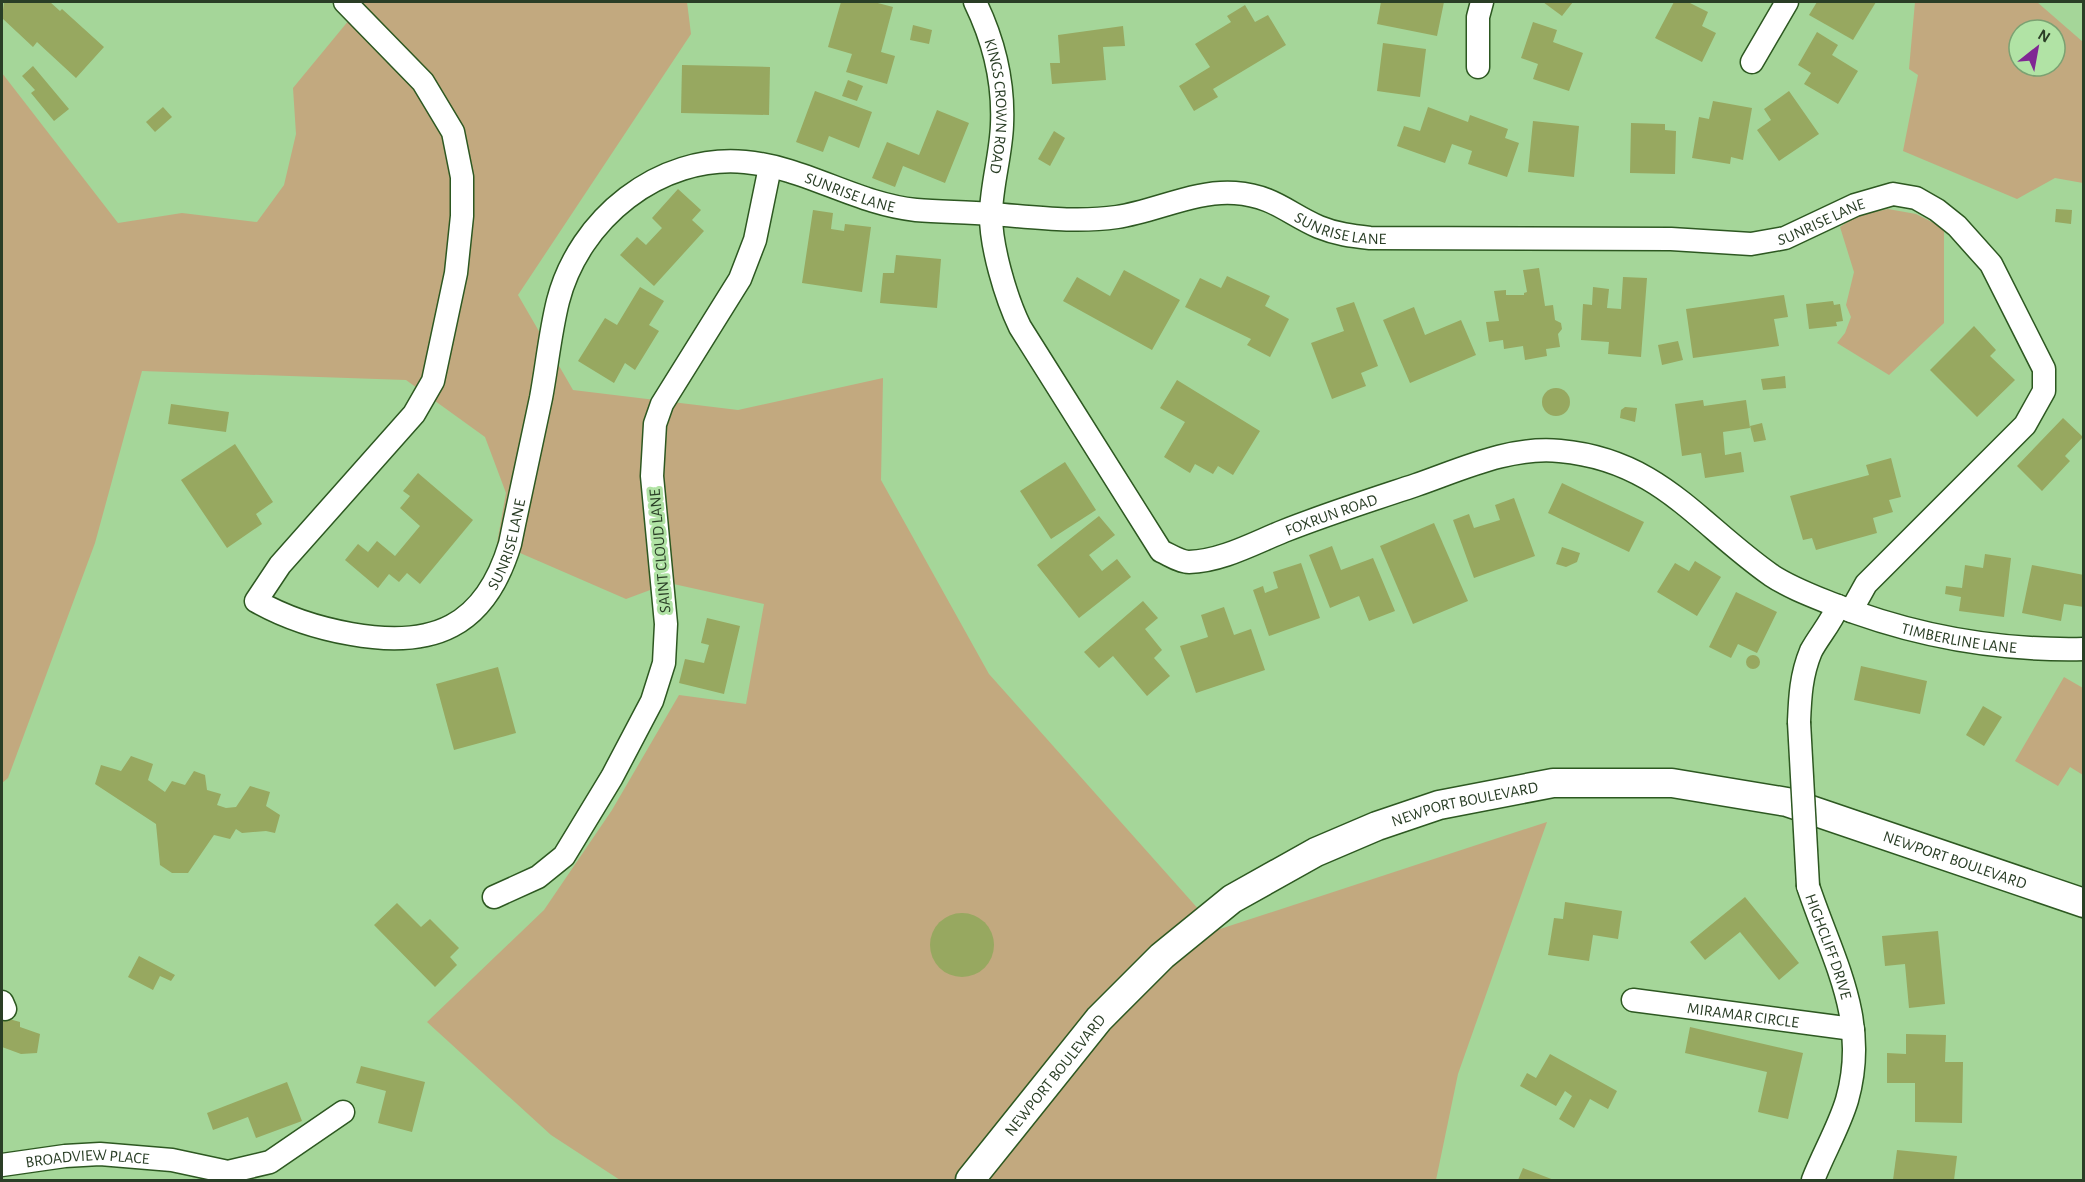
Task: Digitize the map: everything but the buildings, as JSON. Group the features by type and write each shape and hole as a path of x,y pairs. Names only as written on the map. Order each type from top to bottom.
{"main road":[{"name":"NEWPORT BOULEVARD","path":"970,1180 1099,1019 1162,956 1232,900 1316,852 1377,826 1439,805 1552,783 1672,783 1787,802 2084,903"}],"street":[{"name":"SUNRISE LANE","path":"345,2 423,82 453,132 462,177 462,216 446,326 433,381 414,414 280,565 256,601 282,616 333,631 378,639 412,640 440,632 464,620 496,583 504,563 541,395 558,300 581,247 623,201 662,175 680,167 711,161 743,161 770,167 878,203 914,210 1057,220 1117,217 1197,197 1233,192 1263,197 1286,207 1316,226 1342,235 1360,237 1671,239 1751,244 1785,238 1874,198 1893,194 1916,198 1957,226 1991,264 2044,369 2044,392 2025,425 1866,584 1845,608"},
{"name":"KINGS CROWN ROAD","path":"975,2 990,31 1002,84 1002,126 991,214"},
{"path":"1478,67 1478,17 1482,2"},
{"path":"1752,62 1787,2"},
{"name":"SAINT CLOUD LANE","path":"494,897 538,877 564,856 606,786 652,700 664,663 666,624 651,476 655,424 662,404 740,279 755,240 770,167"},
{"name":"FOXRUN ROAD","path":"991,214 1007,300 1020,327 1161,551 1186,562 1212,560 1308,521 1513,452 1560,451 1592,456 1623,465 1651,479 1685,502 1770,574 1789,586 1845,608"},
{"name":"TIMBERLINE LANE","path":"1845,608 1905,629 1959,640 2003,645 2084,649"},
{"name":"HIGHCLIFF DRIVE","path":"1813,1180 1846,1101 1853,1071 1853,1029 1845,982 1808,886 1799,691 1812,650 1845,608"},
{"name":"MIRAMAR CIRCLE","path":"1633,1000 1853,1029"},
{"name":"BROADVIEW PLACE","path":"2,1166 65,1156 100,1154 172,1160 228,1172 270,1162 343,1112"}],"shaded area":[{"path":"356,2 687,2 691,34 518,295 573,390 738,410 883,378 881,480 989,674 1217,930 1547,822 1458,1074 1436,1180 620,1180 551,1135 427,1022 544,910 612,810 679,695 746,704 764,604 669,583 626,599 497,543 506,493 485,437 406,380 142,371 95,543 8,778 2,783 2,73 118,223 182,213 257,222 284,185 296,134 293,88 354,14"},
{"path":"1915,2 2037,2 2055,18 2007,18 2007,78 2067,78 2067,28 2083,42 2083,183 2055,178 2017,199 1903,151 1918,75 1909,69"},
{"path":"1888,209 1916,214 1944,228 1944,323 1889,375 1837,343 1845,333 1851,317 1846,305 1854,272 1840,227 1856,216"},
{"path":"2064,677 2083,688 2083,775 2070,767 2058,786 2015,761"}]}
